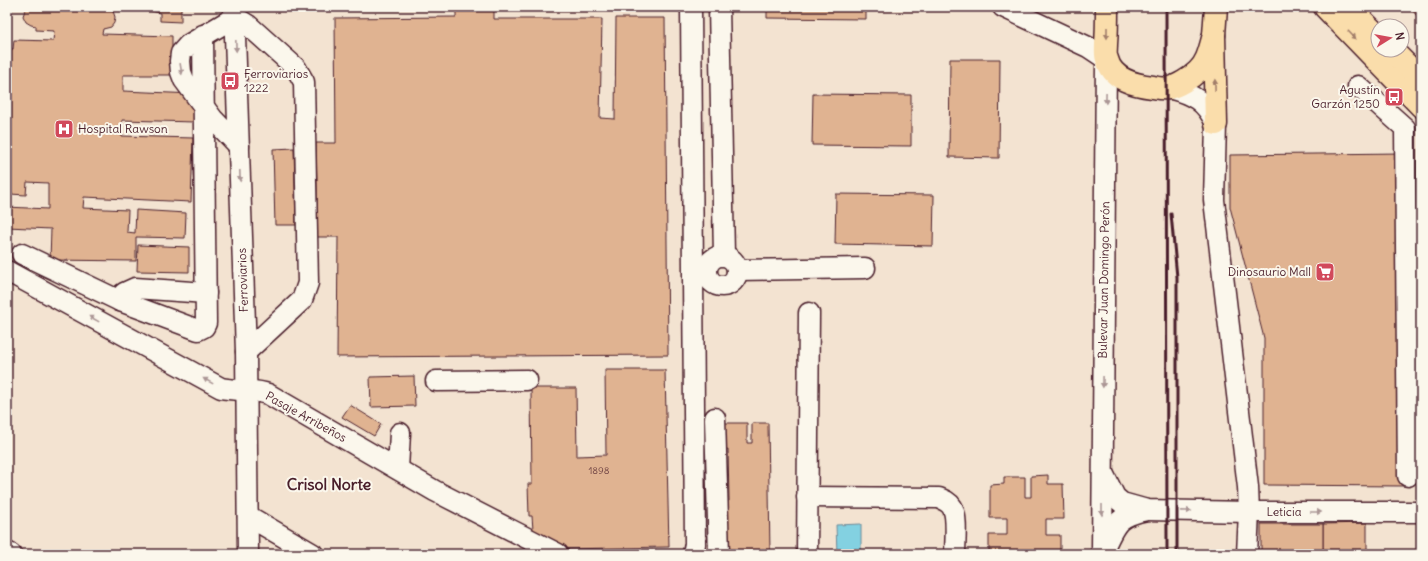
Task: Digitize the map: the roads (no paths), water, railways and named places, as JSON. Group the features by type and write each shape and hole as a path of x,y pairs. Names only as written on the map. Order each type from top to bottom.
{"main road":[{"name":"Bulevar Juan Domingo Perón","path":"1106,59 1107,7"},
{"path":"1216,7 1214,35 1216,124"},
{"path":"1325,7 1421,106"},
{"path":"1349,7 1370,28"},
{"path":"1106,59 1117,75 1125,81 1144,86 1169,88 1198,71 1204,64 1214,35"},
{"path":"1400,58 1421,79"}],"street":[{"path":"691,7 695,544 693,554"},
{"path":"719,7 724,255"},
{"path":"1004,7 1088,47 1106,59"},
{"path":"239,146 213,119 184,80 180,72 181,53 188,45 235,12 296,68 304,82 308,283 302,300 246,352"},
{"name":"Ferroviarios","path":"235,12 246,352 245,390 248,554"},
{"name":"Bulevar Juan Domingo Perón","path":"1102,553 1106,59"},
{"path":"1358,86 1405,128 1421,148"},
{"path":"1169,88 1184,92 1199,100 1211,113 1216,124 1214,200 1248,487 1249,512 1247,554"},
{"path":"22,254 120,301 198,330 204,327 206,323 206,293 204,107"},
{"path":"1405,128 1408,476"},
{"path":"724,255 733,260 737,270 735,280 732,283 722,286 712,283 707,275 707,265 714,257 724,255"},
{"path":"737,270 865,268"},
{"name":"Pasaje Arribeños","path":"7,271 220,388 268,394 435,491 558,554"},
{"path":"120,301 124,293 136,288 206,293"},
{"path":"806,554 809,313"},
{"path":"436,381 527,380"},
{"path":"715,418 719,554"},
{"path":"398,469 400,432"},
{"name":"Leticia","path":"1102,471 1115,497 1122,503 1147,510"},
{"path":"807,498 939,498 948,502 953,508 955,517 955,554"},
{"name":"Leticia","path":"1102,553 1114,527 1121,519 1132,513 1147,510 1249,512 1421,512"},
{"path":"248,516 313,554"},
{"path":"7,552 11,554"}],"water":[{"path":"861,524 861,554 837,554 836,525"}],"railway":[{"path":"1166,7 1167,554"},
{"path":"1171,214 1177,277 1177,554"}],"place":[{"name":"Ferroviarios 1222","path":"230,81"},
{"name":"Agustín Garzón 1250","path":"1394,97"},
{"name":"Hospital Rawson","path":"64,129"},
{"name":"Dinosaurio Mall","path":"1325,272"}],"district":[{"name":"Crisol Norte","path":"329,484"}]}
